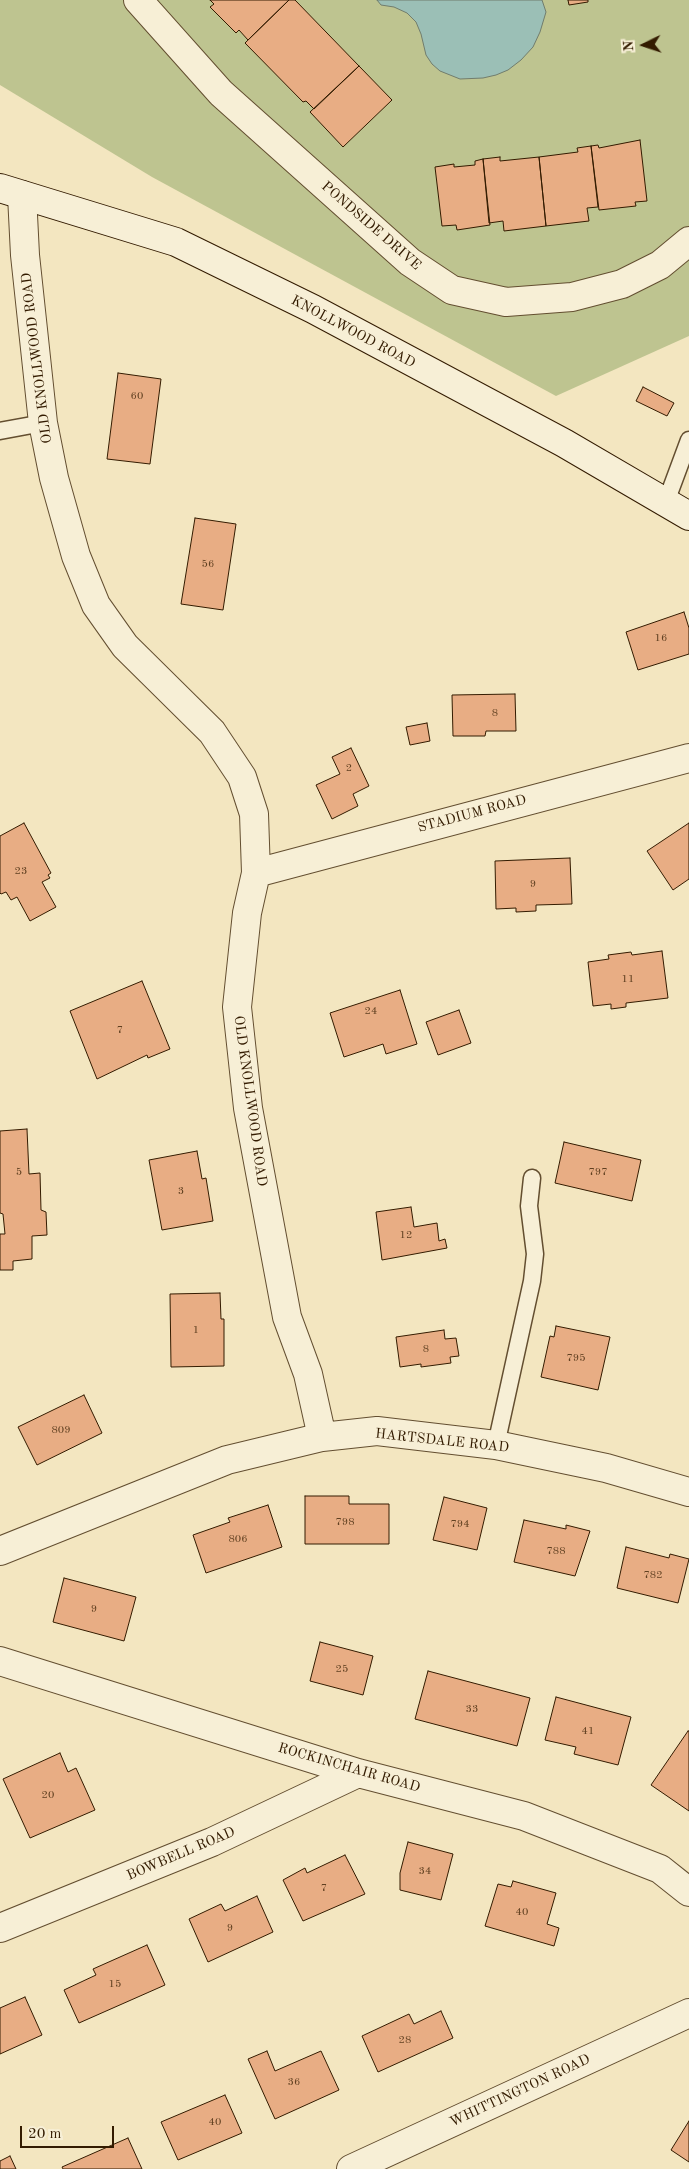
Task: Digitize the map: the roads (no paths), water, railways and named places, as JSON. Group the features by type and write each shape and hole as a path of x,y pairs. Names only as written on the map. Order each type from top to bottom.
{"street":[{"name":"PONDSIDE DRIVE","path":"138,0 221,94 410,262 452,290 506,302 572,298 622,284 660,265 689,241"},
{"name":"OLD KNOLLWOOD ROAD","path":"11,192 25,255 43,423 54,478 76,556 96,605 125,646 212,732 242,777 254,814 256,873 247,913 237,1007 247,1099 288,1317 308,1374 322,1437"},
{"name":"KNOLLWOOD ROAD","path":"11,192 176,242 313,309 564,443 689,516"},
{"name":"STADIUM ROAD","path":"256,873 689,758"},
{"name":"HARTSDALE ROAD","path":"0,1551 227,1460 322,1437 377,1431 496,1445 606,1468 689,1492"},
{"name":"ROCKINCHAIR ROAD","path":"0,1660 358,1773 524,1816 660,1869 689,1892"},
{"name":"BOWBELL ROAD","path":"0,1928 212,1842 358,1773"},
{"name":"WHITTINGTON ROAD","path":"351,2169 689,2013"}],"lane":[{"path":"0,431 43,423"},
{"path":"666,502 689,440"},
{"path":"496,1445 532,1280 535,1254 529,1206 532,1178"}],"water":[{"path":"377,0 542,0 546,12 533,47 521,60 508,70 496,75 483,78 460,79 440,71 432,64 426,55 416,22 407,13 394,7 381,5"}]}
